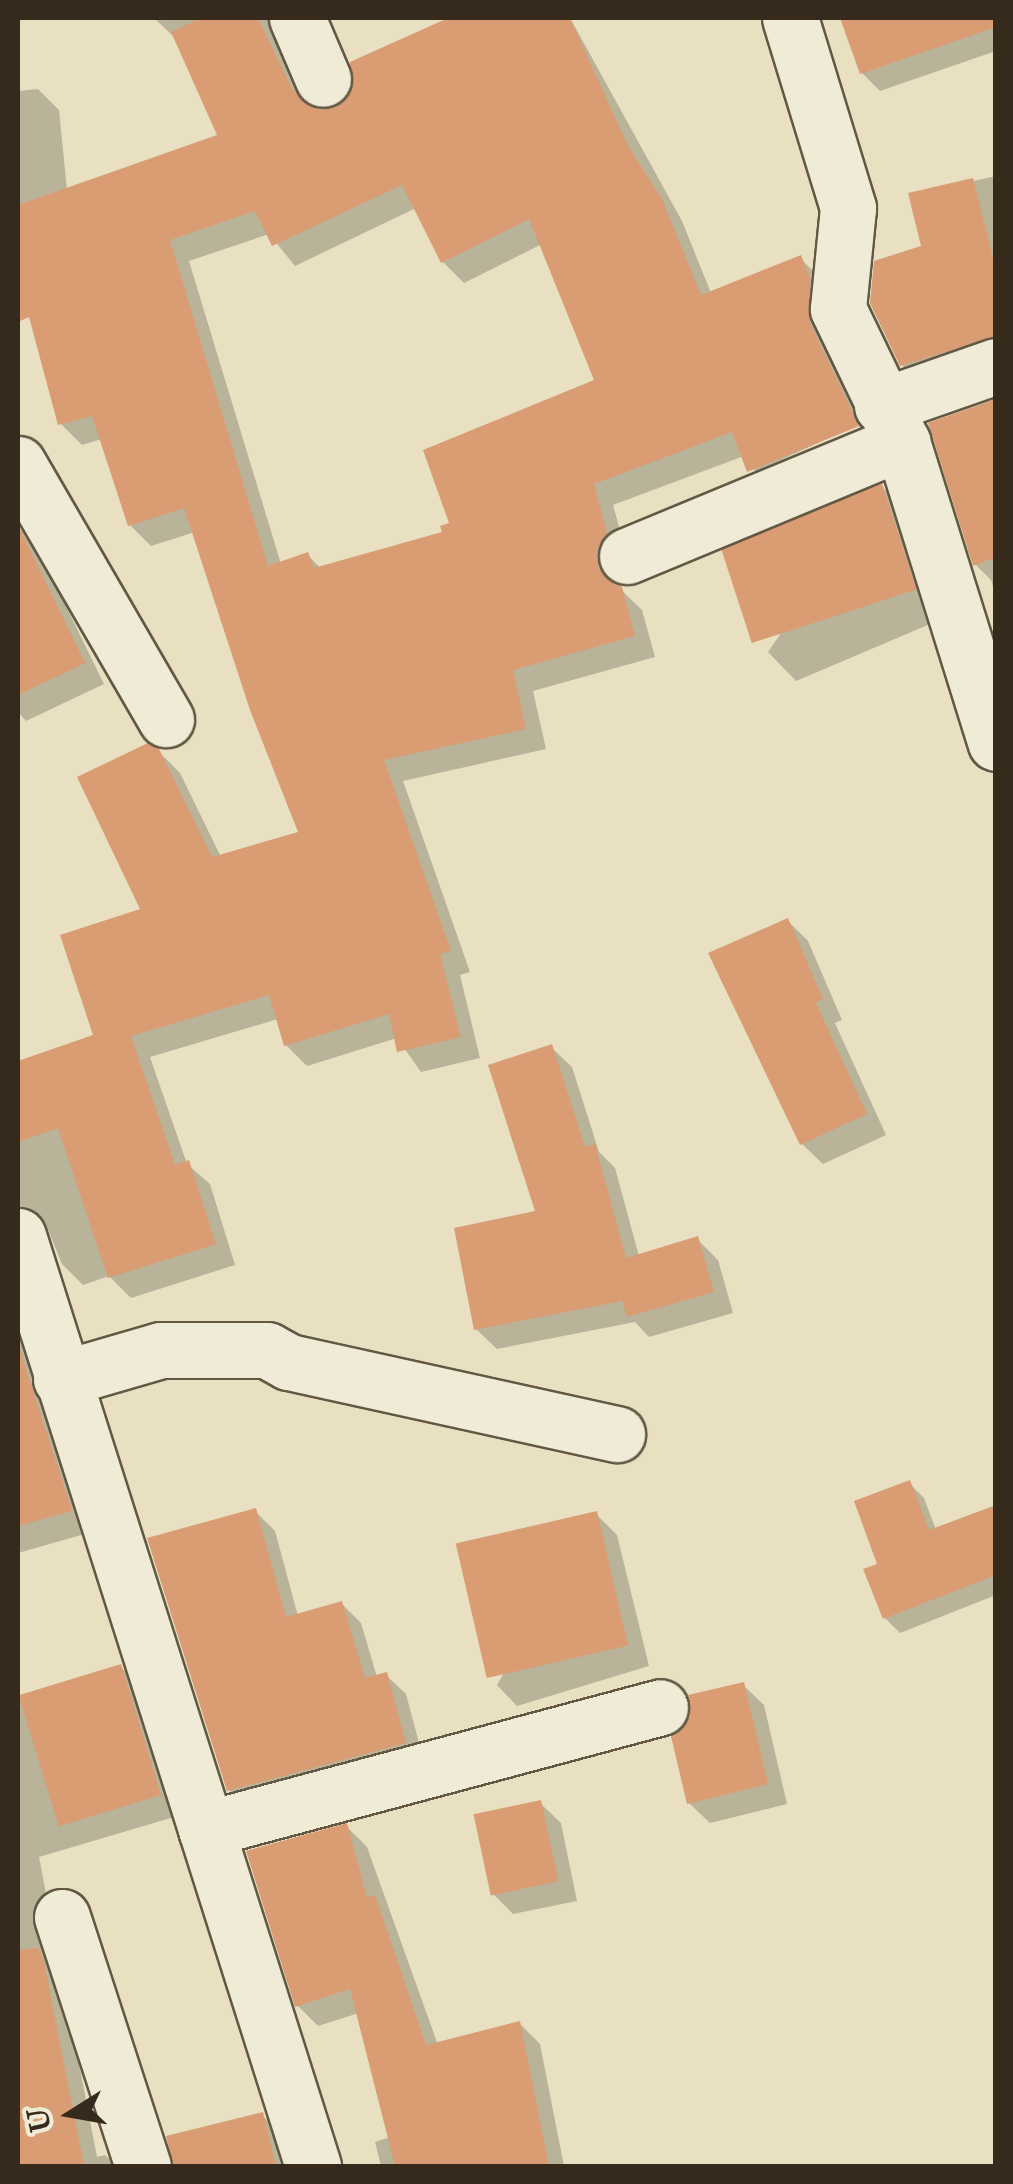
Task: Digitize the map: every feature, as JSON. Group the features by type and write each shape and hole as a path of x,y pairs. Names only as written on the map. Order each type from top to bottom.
{"street":[{"path":"297,18 323,78"},
{"path":"790,18 848,208 838,309 892,424 991,708"},
{"path":"626,556 892,424 996,366"},
{"path":"18,464 166,719"},
{"path":"18,1236 312,2166"},
{"path":"61,1380 161,1350 266,1350 289,1362 617,1434"},
{"path":"206,1829 660,1706"},
{"path":"62,1917 143,2166"}],"building":[{"path":"201,18 258,18 292,89 320,110 348,97 350,62 448,18 570,18 628,146 661,197 701,295 801,255 810,278 810,323 859,426 747,472 732,432 594,484 607,533 596,551 598,567 622,587 635,636 513,670 526,729 384,760 451,951 440,954 461,1037 397,1052 389,1014 284,1046 269,995 131,1036 175,1165 189,1160 216,1244 108,1278 58,1128 18,1142 18,1061 93,1035 60,935 140,909 77,777 148,743 159,749 212,857 298,832 250,710 184,508 128,526 92,416 58,425 29,317 18,322 18,205 217,135 171,32","holes":["402,185 441,263 529,219 594,380 423,450 449,523 440,526 442,532 314,568 308,552 268,566 170,240 255,211 272,246"]},
{"path":"840,18 996,18 996,27 860,74"},
{"path":"973,178 996,270 996,336 900,366 870,303 874,261 921,246 908,193"},
{"path":"996,399 996,557 973,566 928,423"},
{"path":"882,484 916,590 752,643 717,537"},
{"path":"18,525 85,663 18,695"},
{"path":"788,918 823,999 816,1003 867,1114 800,1145 708,953"},
{"path":"552,1044 585,1147 595,1144 626,1258 698,1236 714,1292 627,1317 622,1301 474,1330 454,1228 535,1211 488,1065"},
{"path":"18,1344 72,1511 18,1526"},
{"path":"910,1480 929,1530 996,1505 996,1575 883,1619 863,1569 877,1564 854,1501"},
{"path":"256,1508 286,1617 342,1601 365,1678 387,1672 406,1743 227,1791 147,1538"},
{"path":"597,1511 628,1645 487,1678 456,1544"},
{"path":"121,1664 161,1795 59,1826 19,1695"},
{"path":"744,1682 768,1784 687,1804 671,1736 690,1716 688,1695"},
{"path":"541,1800 558,1881 491,1896 474,1814"},
{"path":"347,1823 367,1898 375,1895 426,2045 520,2021 549,2166 395,2166 350,1989 295,2007 246,1851"},
{"path":"39,1948 84,2166 18,2166 18,1950"},
{"path":"263,2112 276,2166 173,2166 166,2136"}]}
